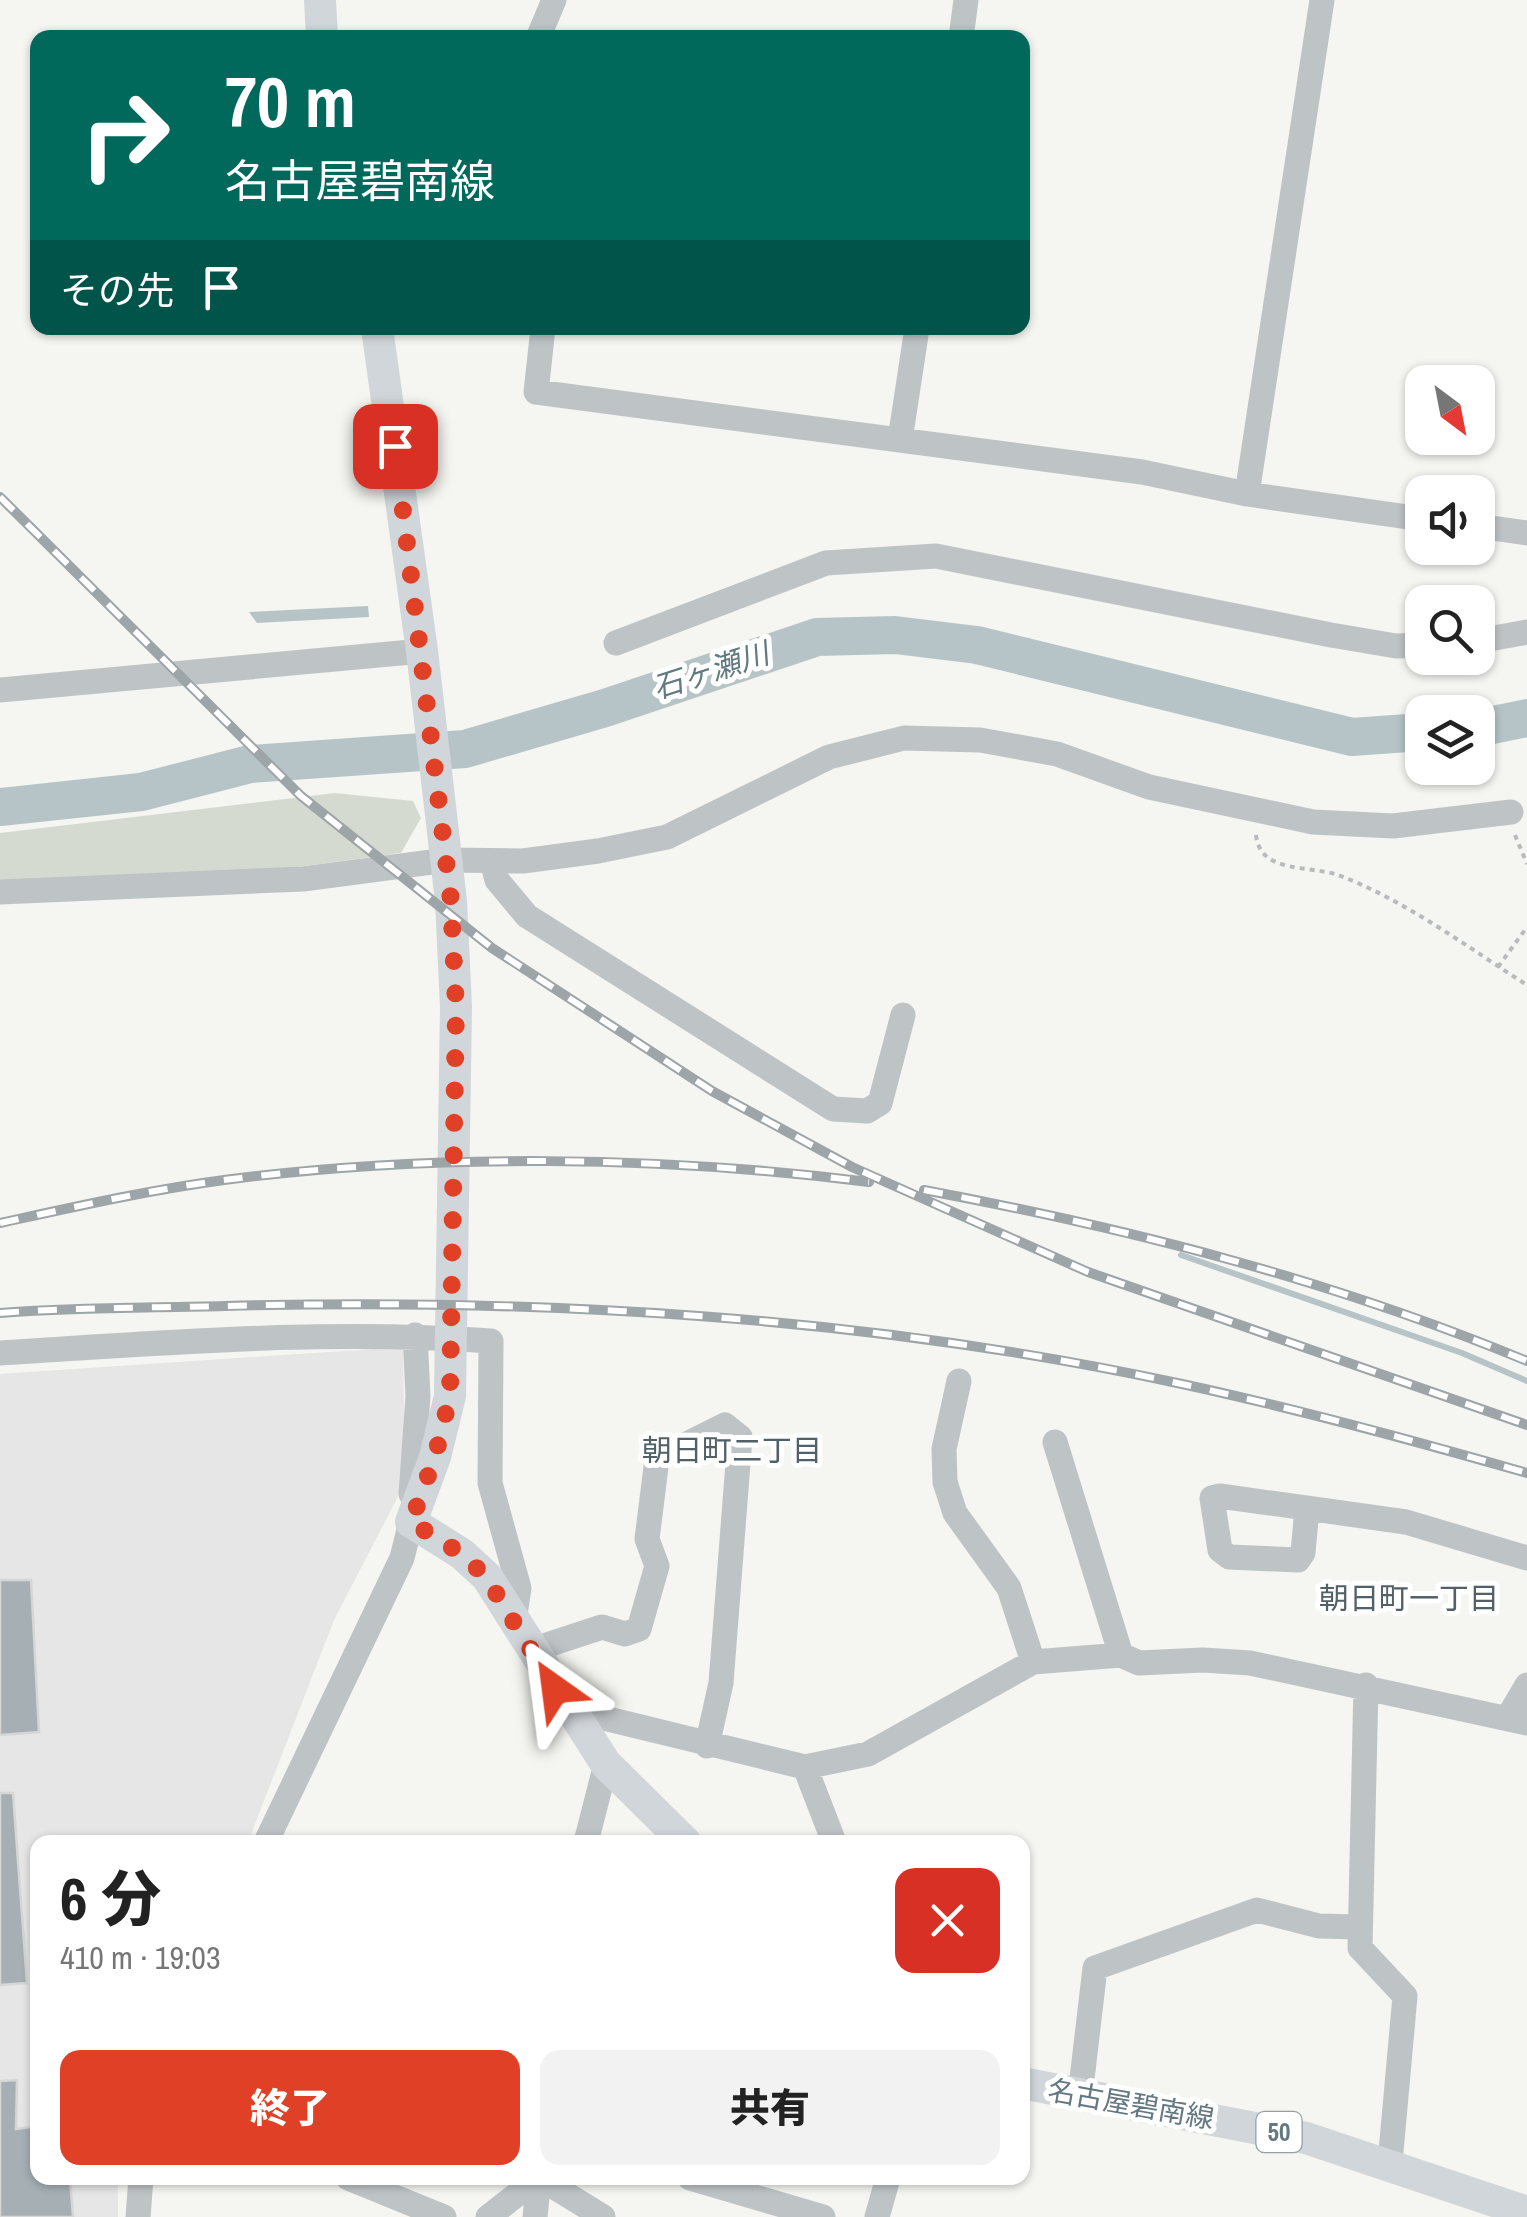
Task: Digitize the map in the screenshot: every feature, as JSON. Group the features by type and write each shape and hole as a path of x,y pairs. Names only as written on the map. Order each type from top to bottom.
{"main road":[{"path":"320,0 322,30"},
{"path":"378,335 423,660 446,860 456,1007 450,1396 435,1457 411,1522 462,1554 486,1577 567,1710 606,1764 677,1835"},
{"name":"名古屋碧南線","path":"1030,2085 1306,2138 1527,2212"}],"street":[{"path":"541,30 554,0"},
{"path":"961,30 966,0"},
{"path":"1247,494 1322,0"},
{"path":"541,335 536,392 1142,472 1247,494 1405,517"},
{"path":"900,440 916,335"},
{"path":"1495,528 1527,533"},
{"path":"616,643 826,564 936,556 1380,644 1405,644"},
{"path":"1495,638 1527,632"},
{"path":"0,690 423,660"},
{"path":"0,892 303,879 446,860 523,862 667,838 828,757 904,738 980,740 1056,754 1149,787 1260,814 1313,822 1393,826 1511,812"},
{"path":"492,861 497,880 527,916 833,1109 867,1111 880,1103 903,1015"},
{"path":"352,1666 359,1619 414,1486 418,1396 415,1335"},
{"path":"0,1353 269,1336 415,1335 491,1341 490,1483 519,1588 514,1621"},
{"path":"959,1381 944,1450 945,1482 956,1513 1010,1588 1033,1662"},
{"path":"532,1650 602,1626 625,1634 639,1629 657,1566 647,1539 657,1459 725,1425 732,1427 740,1437 722,1683 708,1746"},
{"path":"1055,1442 1122,1655"},
{"path":"1306,1508 1406,1522 1527,1558"},
{"path":"269,1835 402,1558 411,1522"},
{"path":"567,1710 805,1767 868,1754 1033,1662 1122,1655 1139,1663 1250,1663 1366,1685 1517,1721 1527,1685"},
{"path":"1366,1685 1360,1948 1405,1996 1390,2163"},
{"path":"588,1835 606,1764"},
{"path":"805,1767 831,1835"},
{"path":"1080,2096 1095,1968 1256,1910 1319,1926 1360,1927"},
{"path":"138,2217 140,2185"},
{"path":"365,2185 444,2217"},
{"path":"488,2217 530,2185"},
{"path":"534,2217 538,2185"},
{"path":"550,2185 602,2217"},
{"path":"714,2185 823,2217"},
{"path":"877,2217 886,2185"}],"path":[{"path":"1511,812 1517,848 1527,864"},
{"path":"1260,814 1258,849 1268,861 1335,874 1374,891 1527,985"},
{"path":"1498,967 1527,927"}],"shaded area":[{"path":"368,606 369,617 257,623 249,612"},
{"path":"335,793 413,801 421,818 401,853 253,873 0,882 0,833"},
{"path":"403,1347 405,1483 334,1620 251,1835 30,1835 30,2185 118,2185 118,2217 0,2217 0,1374"}],"building":[{"path":"0,1580 31,1580 39,1732 0,1735"},
{"path":"0,1793 13,1793 27,1983 0,1985"},
{"path":"17,2080 16,2129 30,2127 30,2185 71,2185 73,2217 0,2217 0,2081"}],"waterway":[{"name":"石ヶ瀬川","path":"0,807 141,792 250,764 465,749 605,708 817,637 895,635 977,645 1352,737 1405,733"},
{"name":"石ヶ瀬川","path":"1495,725 1527,718"},
{"path":"1181,1255 1462,1353 1527,1381"}],"railway":[{"path":"0,497 301,796 492,948 712,1091 852,1167 1088,1272 1527,1425"},
{"path":"0,1223 196,1184 383,1165 629,1163 869,1182"},
{"path":"924,1190 1078,1222 1230,1260 1379,1306 1527,1361"},
{"path":"0,1313 225,1306 465,1305 706,1316 826,1327 1064,1361 1182,1384 1527,1473"}],"district":[{"name":"朝日町二丁目","path":"732,1451"},
{"name":"朝日町一丁目","path":"1409,1599"}],"route":[{"path":"395,446 451,901 456,1007 450,1396 435,1457 411,1522 462,1554 486,1577 555,1689"}]}
